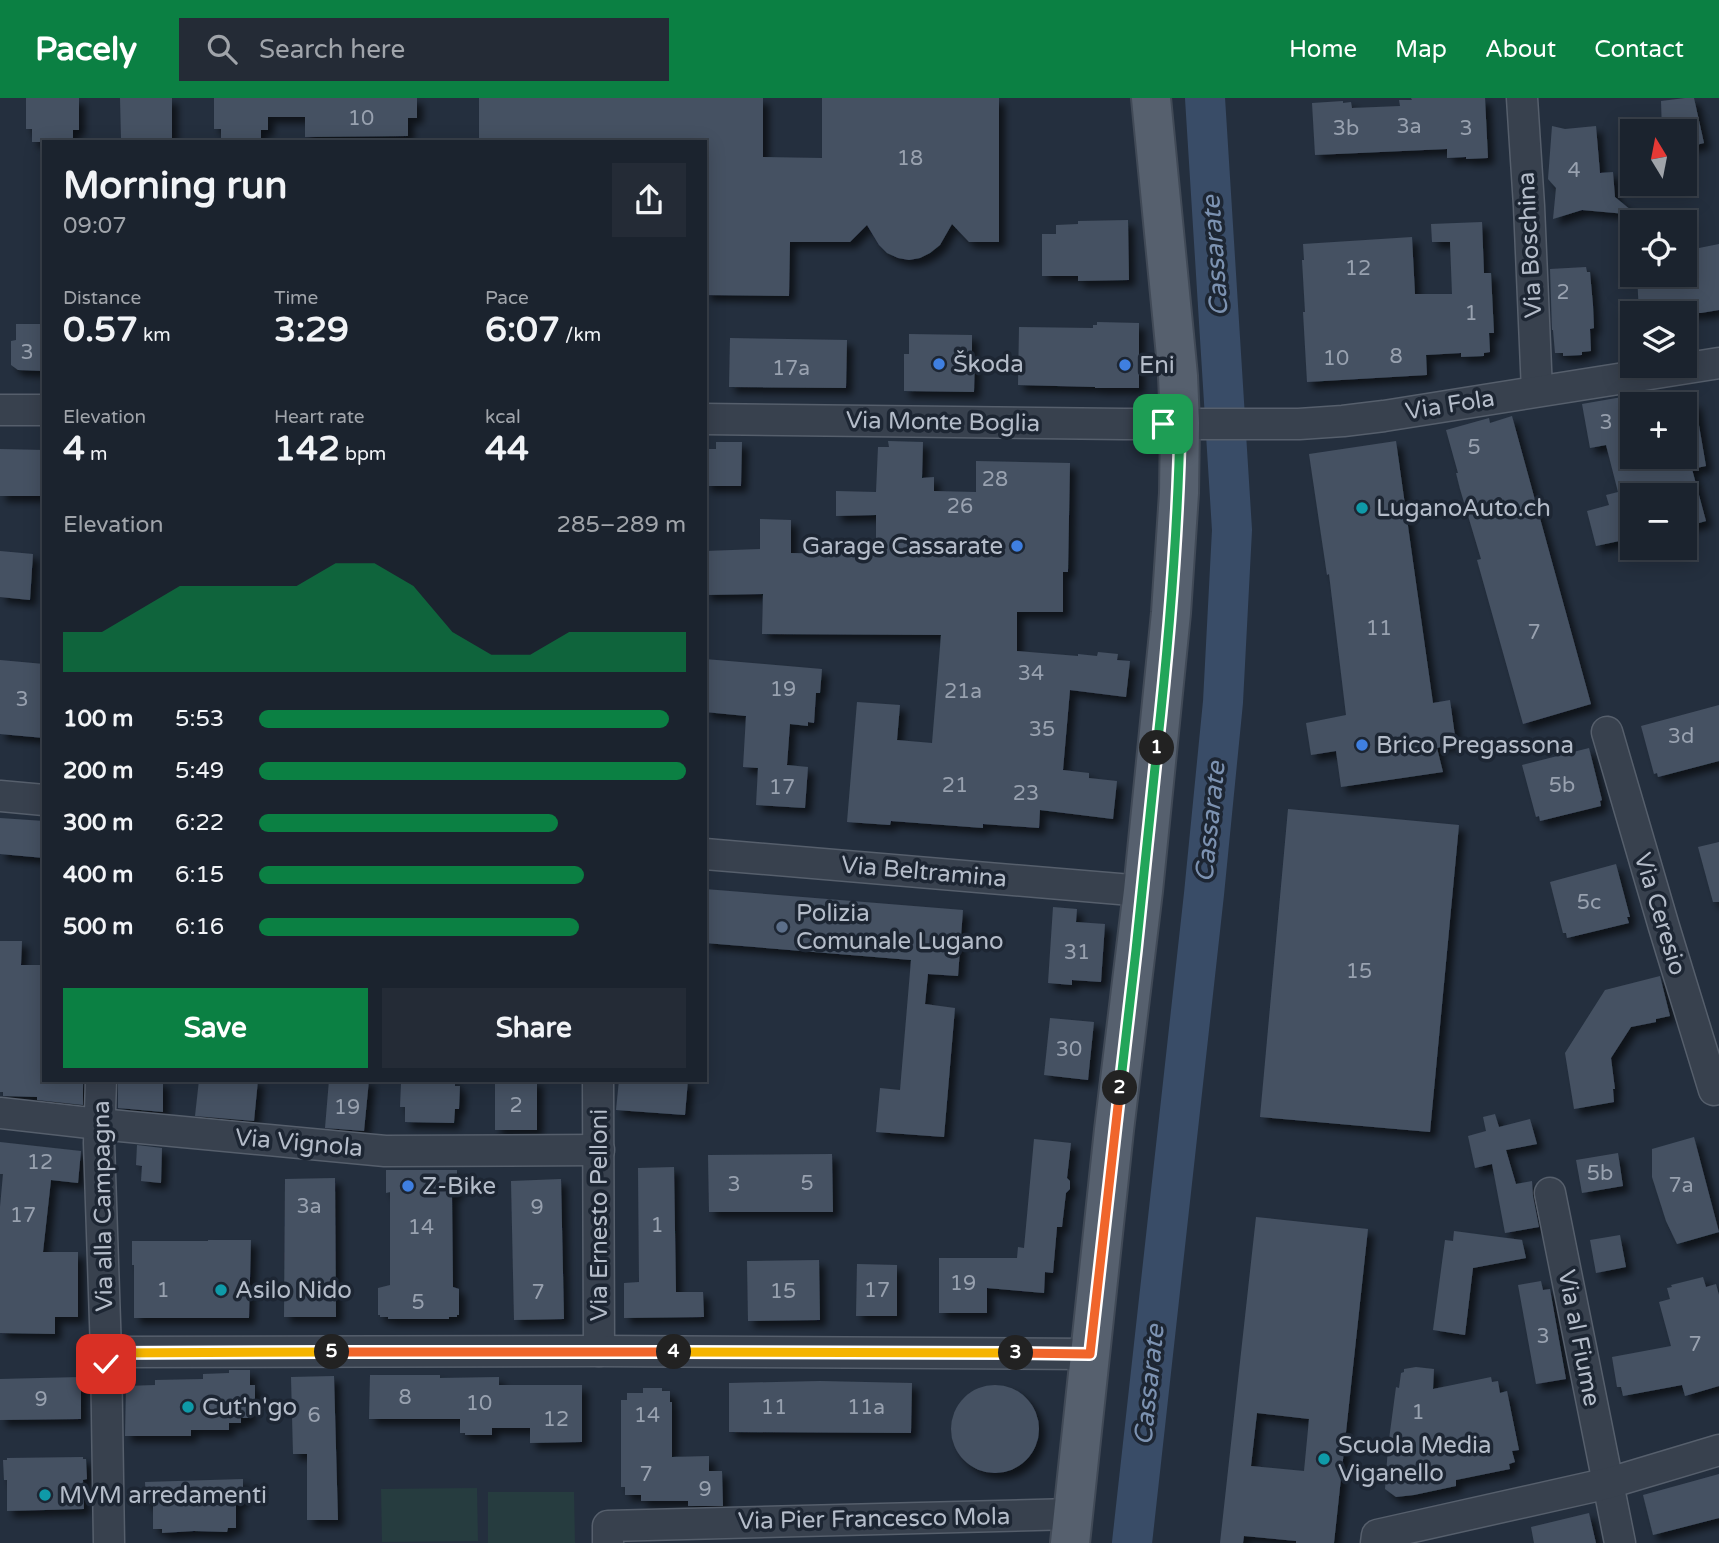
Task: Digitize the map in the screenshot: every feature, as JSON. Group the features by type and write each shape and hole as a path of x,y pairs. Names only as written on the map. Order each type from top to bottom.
{"main road":[{"path":"1072,1529 1114,1130 1143,891 1171,613 1178,501 1189,423 1177,363 1151,98"}],"street":[{"name":"Via Boschina","path":"1521,98 1537,391"},
{"name":"Via Fola","path":"1189,423 1299,424 1343,421 1719,363"},
{"path":"0,410 42,410"},
{"name":"Via Monte Boglia","path":"707,419 1189,423"},
{"name":"Via Ceresio","path":"1607,732 1714,1090 1719,1088"},
{"path":"0,796 42,800"},
{"name":"Via Beltramina","path":"707,854 1143,891"},
{"name":"Via alla Campagna","path":"100,1082 109,1543"},
{"name":"Via Ernesto Pelloni","path":"598,1082 599,1351"},
{"name":"Via Vignola","path":"0,1113 385,1152 599,1150"},
{"name":"Via al Fiume","path":"1550,1193 1620,1543"},
{"path":"106,1353 599,1351 1090,1354"},
{"path":"1377,1539 1608,1483 1719,1450"},
{"name":"Via Pier Francesco Mola","path":"608,1543 608,1526 1072,1529"}],"green space":[{"path":"477,1488 478,1541 382,1542 381,1489"},
{"path":"488,1492 574,1492 575,1543 488,1543"}],"building":[{"path":"26,98 79,98 79,130 73,130 73,140 32,142 32,129 26,129"},
{"path":"120,98 172,98 172,139 121,139"},
{"path":"214,98 417,98 417,118 408,118 408,136 305,137 305,117 268,117 268,130 261,130 261,140 221,140 221,129 214,129"},
{"path":"479,98 763,98 763,157 822,158 822,98 999,98 999,242 969,242 952,224 940,245 920,258 909,260 887,253 867,225 850,242 790,242 789,296 707,295 707,140 479,140"},
{"path":"1411,98 1485,98 1488,158 1447,158 1447,149 1315,155 1312,103 1351,102 1352,108 1400,106 1399,100 1412,100"},
{"path":"1694,98 1704,143 1698,145 1698,119 1662,119 1661,101"},
{"path":"1552,126 1565,129 1596,126 1600,173 1613,172 1615,197 1631,210 1620,210 1620,213 1582,210 1553,219 1556,188 1548,179"},
{"path":"1128,220 1129,280 1078,281 1078,276 1042,276 1042,234 1056,234 1056,225 1078,224 1078,221"},
{"path":"1482,222 1484,273 1491,273 1494,333 1489,333 1490,352 1484,353 1484,356 1461,357 1461,353 1426,355 1427,375 1307,382 1303,244 1412,237 1415,294 1452,294 1450,242 1432,242 1431,224"},
{"path":"1719,244 1719,310 1697,313 1697,301 1638,301 1638,287 1697,287 1697,248"},
{"path":"1586,267 1587,272 1590,272 1593,305 1591,351 1582,352 1582,355 1563,356 1563,353 1555,353 1550,269"},
{"path":"1097,322 1139,323 1139,388 1018,385 1019,327 1093,328"},
{"path":"16,324 42,324 42,371 18,370 11,365 11,341 16,340"},
{"path":"909,334 972,335 972,356 975,356 974,392 904,391 904,354 909,354"},
{"path":"730,338 847,340 846,388 729,387"},
{"path":"1620,397 1620,469 1692,469 1696,483 1620,483 1620,541 1596,546 1587,511 1609,505 1606,495 1618,492 1606,445 1590,448 1582,404"},
{"path":"1697,414 1706,466 1697,468"},
{"path":"1512,416 1591,704 1523,724 1477,560 1481,559 1446,430 1489,418 1490,423"},
{"path":"888,441 923,442 922,478 934,477 934,491 976,492 976,461 1070,463 1068,572 1063,572 1063,612 1017,612 1017,651 1078,656 1097,656 1098,652 1118,654 1117,660 1130,661 1126,697 1070,690 1063,770 1089,773 1089,778 1117,781 1113,819 1040,810 1039,828 983,824 983,828 891,821 890,825 847,822 857,702 900,705 897,740 932,743 941,635 762,634 763,594 707,595 707,551 760,549 760,519 791,520 791,553 876,551 876,515 836,516 836,491 876,492 878,447 889,447"},
{"path":"1396,441 1433,703 1450,700 1456,743 1437,748 1443,772 1341,787 1336,751 1311,755 1306,723 1346,715 1329,574 1327,575 1309,454"},
{"path":"716,442 742,442 741,486 707,486 707,449 716,449"},
{"path":"0,449 42,450 42,496 0,496"},
{"path":"1697,488 1706,521 1697,524"},
{"path":"0,551 33,554 30,600 0,597"},
{"path":"707,659 822,669 820,693 816,693 814,723 808,722 808,726 790,724 787,765 808,767 805,808 756,805 758,768 743,767 746,716 707,712"},
{"path":"0,660 42,664 42,738 0,734"},
{"path":"1719,705 1719,761 1658,777 1657,773 1654,774 1641,726"},
{"path":"1589,748 1602,800 1601,806 1540,821 1539,816 1536,817 1522,765"},
{"path":"1288,809 1459,825 1430,1132 1260,1117"},
{"path":"0,818 42,821 42,858 0,854"},
{"path":"1719,842 1719,902 1713,902 1698,847"},
{"path":"1616,864 1630,917 1627,917 1629,923 1567,938 1566,933 1563,933 1550,882"},
{"path":"707,889 963,910 958,976 928,974 925,1004 955,1008 944,1137 876,1132 880,1088 900,1090 911,960 707,943"},
{"path":"1053,907 1077,909 1076,922 1105,924 1101,982 1072,980 1072,985 1048,983"},
{"path":"0,941 22,941 21,965 42,965 42,1082 83,1082 83,1105 37,1100 37,1097 3,1096 3,1092 0,1092"},
{"path":"1660,976 1670,1016 1631,1027 1611,1058 1614,1102 1574,1109 1565,1053 1605,990"},
{"path":"1050,1018 1094,1022 1088,1080 1044,1075"},
{"path":"118,1082 163,1082 163,1112 118,1108"},
{"path":"199,1082 258,1082 254,1121 195,1116"},
{"path":"329,1082 369,1082 364,1131 325,1128"},
{"path":"455,1082 455,1086 460,1086 459,1109 455,1109 454,1123 405,1122 405,1107 400,1107 401,1083"},
{"path":"495,1082 537,1082 537,1130 495,1130"},
{"path":"619,1082 688,1082 685,1115 616,1110"},
{"path":"1495,1114 1499,1127 1530,1119 1537,1144 1506,1150 1516,1184 1532,1181 1539,1227 1505,1233 1492,1164 1475,1168 1468,1136 1486,1131 1483,1117"},
{"path":"1694,1137 1719,1232 1677,1244 1666,1221 1652,1177 1652,1149"},
{"path":"1034,1139 1071,1143 1067,1178 1070,1181 1070,1189 1066,1193 1062,1227 1057,1227 1053,1273 1045,1272 1044,1293 987,1288 987,1313 939,1313 939,1258 1017,1258 1018,1247 1024,1248"},
{"path":"0,1142 81,1151 78,1183 51,1180 43,1252 78,1252 78,1317 55,1317 55,1334 0,1333 0,1207 3,1174 0,1174"},
{"path":"137,1145 162,1148 161,1183 141,1181 142,1166 136,1165"},
{"path":"1618,1153 1623,1186 1582,1193 1576,1160"},
{"path":"832,1154 833,1212 709,1212 708,1155"},
{"path":"674,1167 676,1292 703,1292 704,1317 624,1318 624,1283 639,1282 638,1168"},
{"path":"386,1170 457,1170 457,1194 452,1194 453,1287 459,1289 457,1317 388,1319 378,1315 378,1288 390,1285 390,1192 386,1193"},
{"path":"335,1178 336,1317 284,1317 285,1179"},
{"path":"561,1179 564,1319 514,1320 511,1181"},
{"path":"1256,1217 1368,1229 1334,1543 1296,1543 1244,1536 1243,1543 1220,1543","holes":["1257,1413 1309,1419 1304,1471 1251,1466"]},
{"path":"1454,1231 1522,1240 1526,1258 1473,1268 1465,1335 1433,1330 1445,1240 1453,1241"},
{"path":"1620,1235 1626,1267 1596,1273 1590,1240"},
{"path":"251,1240 249,1318 134,1318 132,1241"},
{"path":"819,1260 820,1320 748,1321 747,1261"},
{"path":"857,1264 897,1265 897,1316 856,1316"},
{"path":"1703,1277 1706,1287 1716,1284 1719,1295 1719,1386 1685,1396 1682,1385 1623,1396 1621,1387 1617,1387 1612,1357 1671,1346 1659,1302 1670,1299 1667,1288 1672,1287 1671,1285"},
{"path":"1541,1281 1543,1290 1550,1289 1566,1379 1536,1384 1518,1285"},
{"path":"1404,1369 1434,1369 1433,1389 1491,1377 1492,1382 1498,1381 1500,1393 1507,1391 1519,1450 1512,1451 1515,1462 1509,1464 1510,1469 1456,1480 1456,1486 1414,1495 1396,1497 1385,1489 1396,1387 1399,1388"},
{"name":"Cut'n'go","path":"229,1370 250,1370 250,1385 255,1385 255,1403 250,1403 250,1418 241,1418 241,1423 229,1423 229,1430 191,1430 191,1436 125,1436 126,1386 155,1385 155,1380 203,1379 203,1374 229,1373"},
{"path":"370,1375 499,1377 499,1385 582,1385 582,1442 530,1443 530,1428 492,1428 492,1435 465,1435 460,1433 460,1419 369,1419"},
{"path":"334,1376 338,1520 307,1520 307,1454 293,1454 291,1377"},
{"path":"81,1377 81,1419 0,1420 0,1379"},
{"path":"729,1383 912,1383 911,1433 729,1432"},
{"path":"995,1385 1012,1388 1026,1398 1036,1412 1039,1429 1036,1446 1026,1460 1012,1470 995,1473 978,1470 964,1460 954,1446 951,1429 954,1412 964,1398 978,1388"},
{"path":"643,1388 670,1391 672,1457 709,1456 709,1471 722,1471 723,1506 688,1506 688,1501 641,1501 641,1495 625,1495 625,1487 621,1487 621,1400 627,1400 627,1393 643,1393"},
{"name":"MVM arredamenti","path":"86,1459 87,1479 83,1480 84,1509 7,1511 7,1480 4,1480 3,1460"},
{"path":"1719,1474 1719,1518 1653,1535 1643,1495"},
{"path":"243,1479 243,1502 236,1502 236,1528 228,1528 227,1532 162,1533 162,1529 153,1529 153,1503 146,1504 145,1482"},
{"path":"1589,1513 1596,1543 1534,1543 1531,1527"}],"waterway":[{"name":"Cassarate","path":"1132,1543 1223,702 1232,530 1205,98"}],"place":[{"name":"Škoda","path":"939,364"},
{"name":"Eni","path":"1125,365"},
{"name":"LuganoAuto.ch","path":"1362,508"},
{"name":"Garage Cassarate","path":"1017,546"},
{"name":"Brico Pregassona","path":"1362,745"},
{"name":"Polizia Comunale Lugano","path":"782,927"},
{"name":"Z-Bike","path":"408,1186"},
{"name":"Asilo Nido","path":"221,1290"},
{"name":"Cut'n'go","path":"188,1407"},
{"name":"Scuola Media Viganello","path":"1324,1459"},
{"name":"MVM arredamenti","path":"45,1495"}],"route":[{"path":"106,1364 106,1353 599,1351 1090,1354 1143,891 1171,613 1179,493 1180,423 1163,424"}]}
